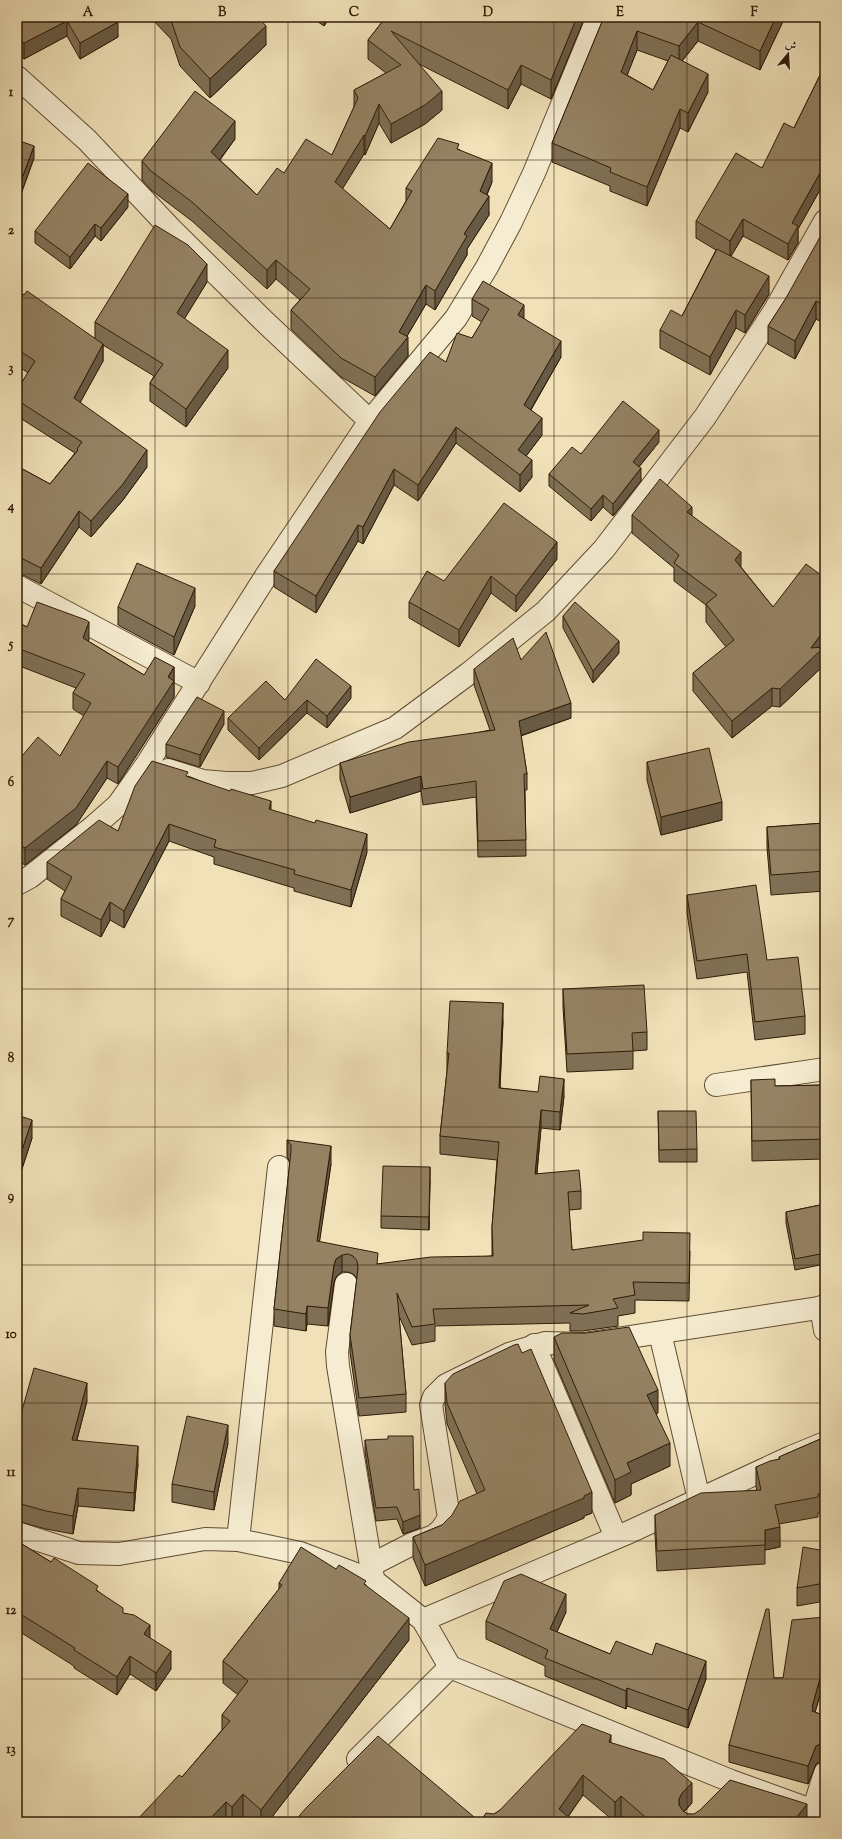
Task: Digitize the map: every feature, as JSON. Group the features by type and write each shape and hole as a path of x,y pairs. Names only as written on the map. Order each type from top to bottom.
{"street":[{"path":"17,884 30,876 93,827 118,805 148,764 266,576 370,420 456,318 487,267 511,222 534,173 598,17"},
{"path":"17,76 87,140 171,230 370,420"},
{"path":"148,764 203,781 252,783 282,776 395,728 474,669 546,611 604,549 705,417 775,310 825,221"},
{"path":"17,586 199,683"},
{"path":"716,1085 825,1069"},
{"path":"238,1540 279,1167"},
{"path":"346,1284 337,1352 338,1366 372,1573"},
{"path":"372,1573 412,1544 434,1536 442,1529 449,1518 431,1405 434,1397 446,1385 510,1354 534,1345 546,1343 584,1344 823,1307 825,1330"},
{"path":"660,1333 699,1499"},
{"path":"534,1345 616,1537"},
{"path":"428,1630 450,1609 616,1537 825,1443"},
{"path":"17,1533 79,1553 119,1554 205,1539 238,1540 300,1553 372,1573 428,1630 450,1667 731,1781 819,1813 825,1773"},
{"path":"344,1772 450,1667"},
{"path":"570,1739 586,1722"},
{"path":"716,1797 731,1781"}],"building":[{"path":"17,17 115,17 118,22 80,43 67,21 24,43 17,37"},
{"path":"168,17 258,17 266,26 210,79 180,47 171,20"},
{"path":"386,17 577,17 551,80 521,65 508,90 391,31 442,91 425,105 391,124 379,104 365,136 364,135 335,182 390,229 412,191 406,188 438,138 459,144 457,149 492,163 480,191 489,196 464,234 467,236 435,291 426,285 399,332 408,337 375,377 341,358 291,310 310,289 276,260 267,270 192,202 151,171 142,161 195,91 235,121 211,152 257,195 277,168 284,173 306,139 332,155 358,98 354,90 401,65 368,40"},
{"path":"604,17 776,17 760,51 698,22 679,46 637,31 621,72 653,90 671,55 708,74 688,113 680,109 647,187 610,172 611,168 552,143"},
{"path":"825,65 825,164 792,223 798,226 788,244 743,219 730,241 696,221 736,153 762,168 784,123 794,128"},
{"path":"17,140 34,146 21,181 17,180"},
{"path":"88,163 128,194 101,228 95,224 70,257 35,231"},
{"path":"155,225 188,245 207,264 177,313 228,350 186,409 150,383 163,364 95,322"},
{"path":"820,237 825,239 825,306 816,301 795,341 768,326 786,298"},
{"path":"717,249 769,276 745,315 736,310 710,357 660,330 671,310 682,316"},
{"path":"483,281 524,305 518,315 561,341 524,405 542,418 518,450 532,460 520,475 456,427 418,485 394,469 363,527 358,525 316,596 274,571 380,412 430,352 446,362 457,333 472,338 489,309 472,299"},
{"path":"17,291 24,295 27,291 103,344 74,398 147,450 123,484 91,521 79,511 41,568 23,559 17,559 17,466 50,484 78,450 77,449 82,442 17,400 17,390 35,361 17,349"},
{"path":"623,401 659,430 633,462 641,468 613,504 603,495 591,509 549,474 572,447 581,454"},
{"path":"660,479 692,507 687,512 741,552 735,560 773,607 806,564 825,578 825,629 811,648 824,647 780,689 772,688 732,721 693,673 734,640 706,604 717,595 674,563 679,555 632,515"},
{"path":"504,503 557,542 516,596 491,576 459,630 409,602 427,571 444,581"},
{"path":"137,563 195,588 174,637 118,607"},
{"path":"37,602 89,622 83,638 144,675 155,657 174,667 168,677 174,681 118,767 107,761 76,808 25,848 20,845 17,849 17,762 38,737 60,756 91,703 73,693 85,674 17,648 17,622 27,627"},
{"path":"575,602 619,641 593,671 563,616"},
{"path":"546,632 571,703 519,721 527,774 524,774 526,840 478,841 476,781 423,789 421,776 350,797 340,763 409,742 495,730 474,669 513,638 521,660"},
{"path":"316,659 351,686 327,716 307,700 259,748 228,718 266,681 285,700"},
{"path":"197,697 224,711 200,755 166,744"},
{"path":"709,748 722,802 661,817 647,762"},
{"path":"152,761 188,772 186,776 230,791 231,789 271,801 269,809 315,823 316,820 367,834 351,890 294,874 295,870 214,847 216,840 169,824 124,911 110,902 101,920 61,899 72,877 47,862 99,820 118,831 135,786"},
{"path":"825,823 825,871 771,875 767,827"},
{"path":"756,885 767,960 798,957 805,1016 755,1022 747,954 697,961 687,895"},
{"path":"644,985 647,1032 632,1033 633,1051 567,1054 563,989"},
{"path":"450,1001 503,1003 499,1088 538,1092 540,1076 564,1079 560,1112 541,1110 535,1174 579,1170 581,1191 568,1192 572,1250 643,1240 643,1232 690,1233 689,1283 633,1282 635,1295 613,1299 618,1308 583,1314 570,1313 589,1305 433,1309 435,1324 412,1327 397,1293 406,1394 359,1398 350,1335 358,1268 357,1261 353,1256 348,1254 342,1255 336,1259 328,1308 307,1306 306,1314 274,1309 291,1151 291,1145 287,1140 331,1146 317,1241 378,1253 377,1264 431,1257 493,1256 492,1227 499,1142 440,1136 449,1053 447,1053"},
{"path":"775,1079 775,1086 825,1085 825,1139 752,1141 751,1080"},
{"path":"658,1111 696,1111 697,1149 659,1150"},
{"path":"17,1115 32,1120 18,1162 17,1162"},
{"path":"383,1166 430,1167 429,1217 381,1216"},
{"path":"825,1204 825,1253 795,1259 786,1212"},
{"path":"629,1327 658,1390 647,1395 670,1443 627,1463 631,1472 615,1480 554,1337 562,1333 586,1333"},
{"path":"518,1344 522,1353 531,1349 592,1492 584,1496 584,1498 425,1565 413,1537 442,1525 452,1515 460,1501 485,1490 447,1403 445,1383 453,1374"},
{"path":"34,1368 87,1383 72,1440 138,1446 134,1493 78,1488 73,1516 46,1511 17,1503 17,1420 19,1421"},
{"path":"187,1416 228,1425 214,1492 172,1484"},
{"path":"388,1436 413,1436 414,1490 419,1489 420,1515 403,1522 397,1507 376,1508 365,1440 388,1439"},
{"path":"825,1437 825,1492 818,1494 818,1497 775,1505 780,1527 765,1530 765,1545 657,1551 655,1515 701,1493 761,1490 756,1467 770,1461 780,1459 779,1457"},
{"path":"17,1541 51,1562 54,1558 98,1586 96,1590 123,1608 123,1613 134,1615 150,1625 144,1634 171,1651 156,1673 130,1656 117,1677 74,1650 75,1648 17,1612"},
{"path":"301,1547 336,1569 339,1565 366,1581 364,1584 409,1618 261,1810 243,1794 232,1807 226,1802 207,1822 135,1822 179,1775 182,1777 230,1721 222,1715 248,1681 223,1661 282,1585 279,1583"},
{"path":"803,1547 825,1551 825,1583 797,1588"},
{"path":"521,1574 566,1594 550,1629 610,1654 616,1641 652,1655 656,1643 706,1661 688,1710 627,1688 626,1691 545,1658 548,1650 486,1621 504,1581"},
{"path":"766,1609 769,1609 774,1678 783,1678 792,1620 825,1617 824,1664 812,1711 825,1716 825,1743 816,1746 808,1766 729,1745"},
{"path":"582,1724 611,1735 609,1742 664,1759 692,1783 682,1793 679,1799 679,1805 683,1811 688,1814 694,1814 700,1810 730,1780 807,1804 793,1822 651,1822 621,1796 615,1802 583,1775 559,1809 574,1822 480,1822 486,1813 494,1814 500,1810"},
{"path":"378,1736 480,1822 294,1822"}]}
